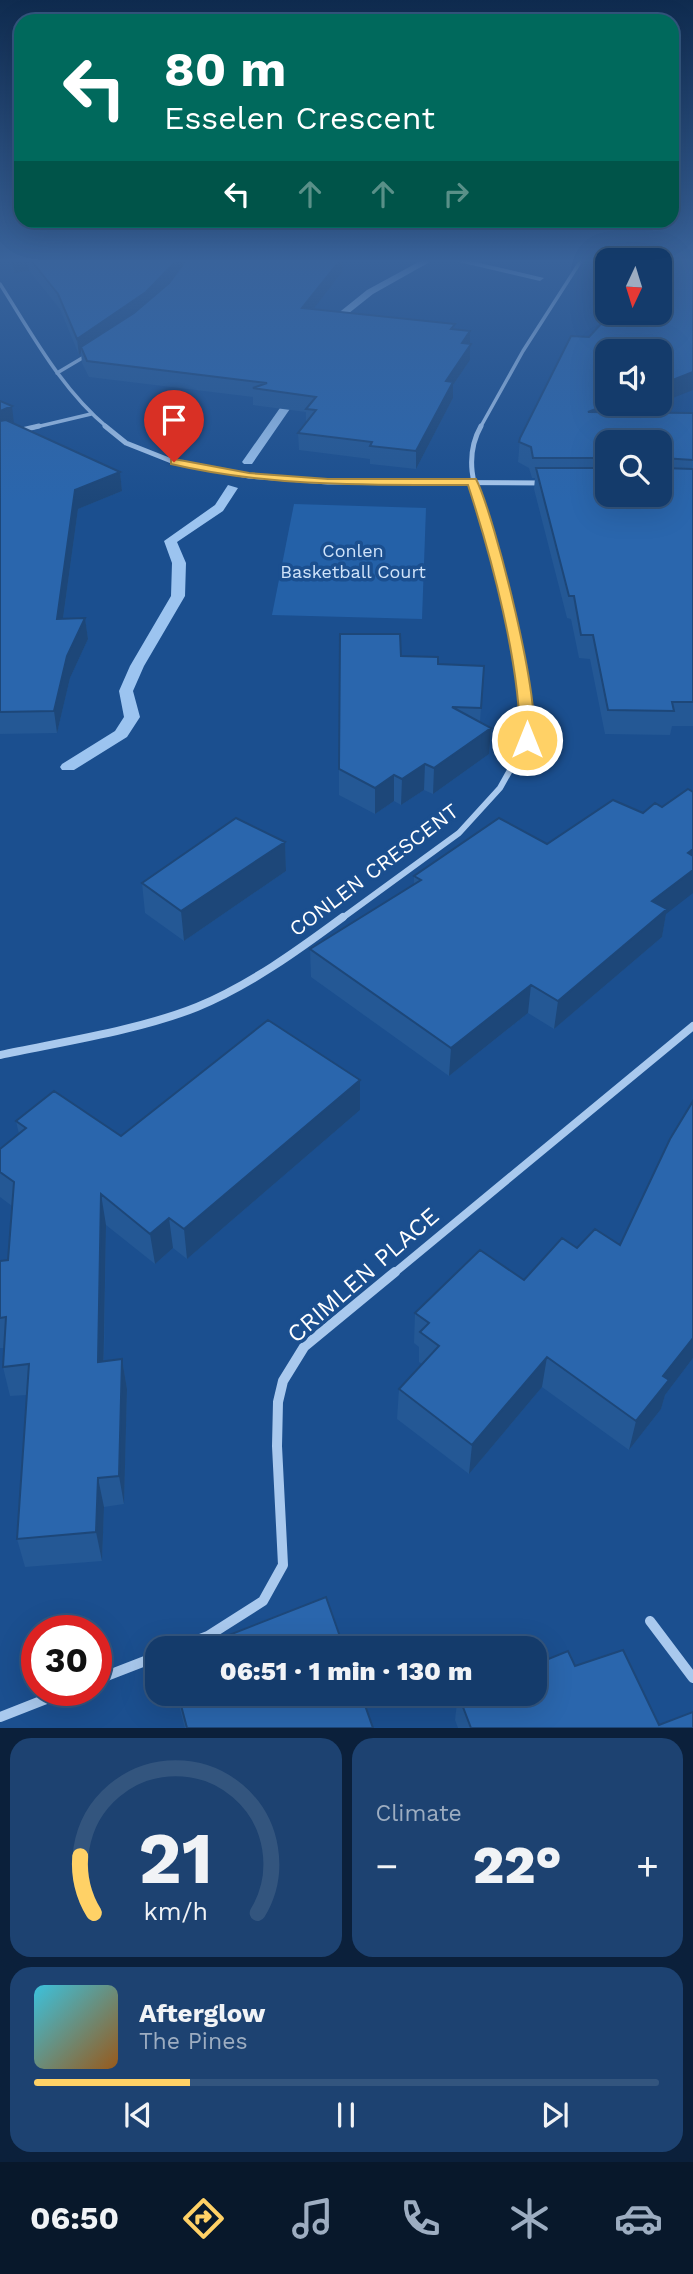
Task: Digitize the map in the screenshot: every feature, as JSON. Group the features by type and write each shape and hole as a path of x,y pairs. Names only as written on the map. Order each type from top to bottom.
{"street":[{"path":"36,340 57,373 91,414 126,443 174,462 249,476 328,482 553,483"},
{"name":"CONLEN CRESCENT","path":"0,1055 111,1031 197,1006 279,964 459,833 500,788 527,740 527,705 492,541 472,482 472,442 530,340"},
{"path":"57,373 92,352"},
{"path":"0,435 91,414"},
{"name":"CRIMLEN PLACE","path":"208,1636 263,1601 283,1564 277,1446 278,1402 283,1381 304,1348 693,1026"},
{"path":"650,1621 693,1678"},
{"path":"112,1674 145,1661"},
{"path":"0,1717 28,1706"}],"green space":[{"name":"Conlen Basketball Court","path":"294,504 426,508 422,619 272,615"}],"building":[{"path":"92,340 464,340 462,343 471,344 446,381 453,382 416,451 370,446 372,442 298,433 316,410 306,409 316,397 253,388 267,383 87,361 81,347"},
{"path":"569,340 595,340 595,409 588,412 595,412 595,416 672,416 672,413 693,413 693,460 672,459 672,430 595,430 595,458 533,458 531,447 519,442"},
{"path":"672,340 693,340 693,372 672,380"},
{"path":"0,401 12,406 0,411"},
{"path":"6,420 120,472 75,490 57,619 85,618 67,656 54,711 0,712 0,421"},
{"path":"536,468 595,468 595,507 672,507 672,468 693,469 693,702 672,702 674,711 608,710 593,635 581,635 574,596 569,596"},
{"path":"340,634 400,634 401,656 438,657 438,664 484,666 481,708 452,707 491,728 434,768 425,764 402,779 394,775 375,788 339,769"},
{"path":"688,789 693,792 693,849 688,853 693,856 693,870 652,901 667,909 558,1001 531,985 451,1048 310,949 421,880 414,876 499,818 547,844 613,800 643,813 655,803 662,807"},
{"path":"236,818 285,842 181,911 142,883"},
{"path":"268,1020 360,1080 184,1229 169,1218 150,1234 101,1194 98,1362 122,1359 119,1476 98,1478 96,1532 17,1539 29,1364 3,1367 6,1317 0,1318 0,1261 8,1260 14,1182 0,1172 0,1149 26,1128 16,1121 54,1091 121,1136"},
{"path":"693,1101 693,1338 663,1376 669,1380 636,1421 547,1357 472,1445 399,1389 439,1346 420,1332 429,1323 415,1313 480,1250 524,1280 562,1238 577,1248 595,1229 620,1245 670,1139"},
{"path":"326,1597 340,1636 227,1636"},
{"path":"623,1650 659,1725 693,1712 693,1728 471,1728 463,1706 547,1706 547,1660 568,1651 575,1666"},
{"path":"181,1706 365,1706 373,1728 187,1728"}],"waterway":[{"path":"248,462 298,390"},
{"path":"68,767 121,734 132,717 126,691 137,666 178,596 179,563 170,541 219,508 232,488"}],"route":[{"path":"174,462 249,476 328,482 472,482 492,541 527,705 527,740"}]}
